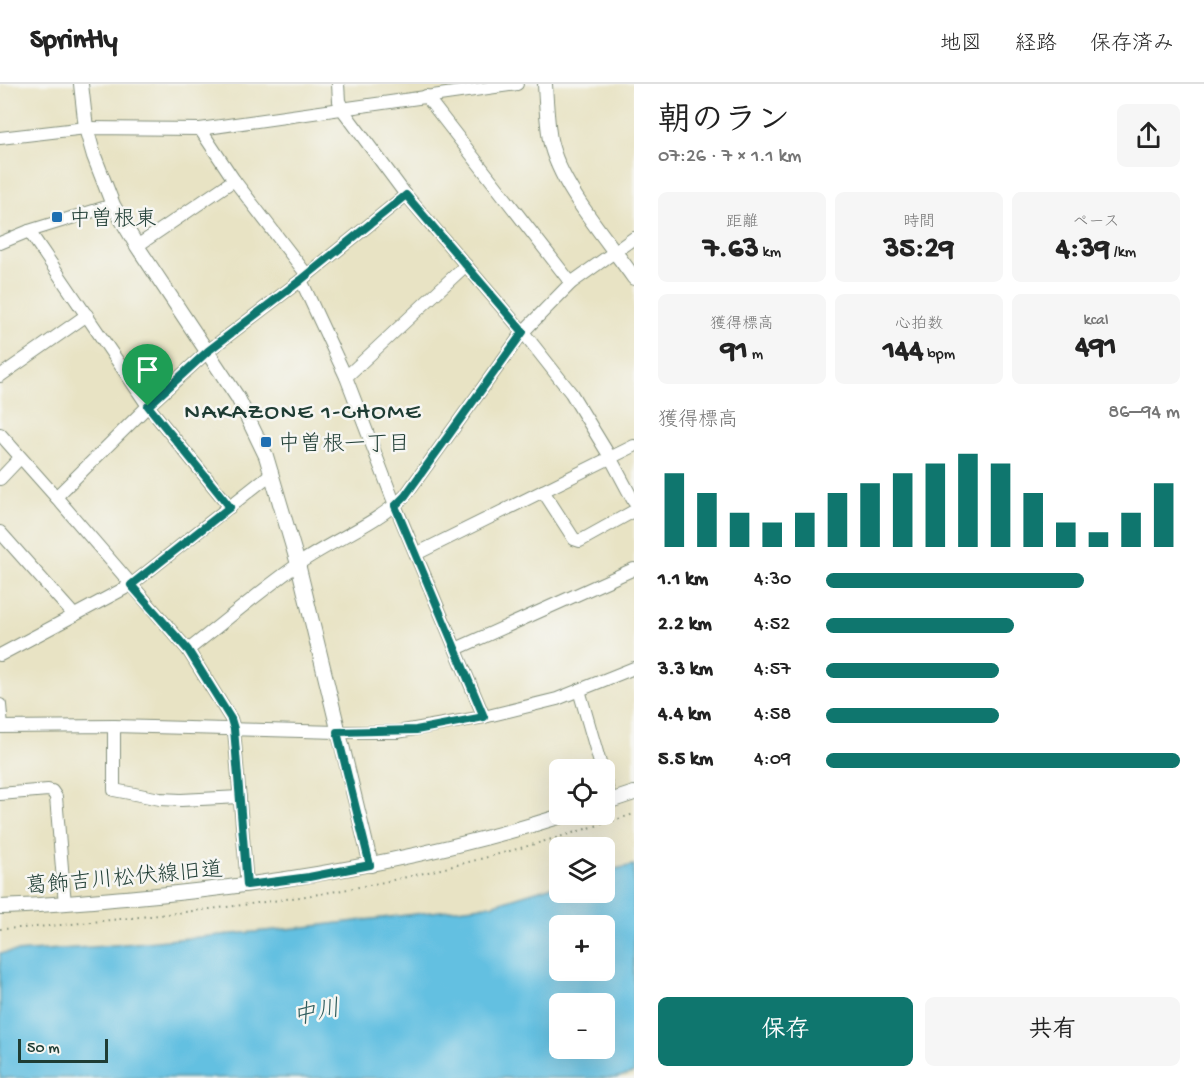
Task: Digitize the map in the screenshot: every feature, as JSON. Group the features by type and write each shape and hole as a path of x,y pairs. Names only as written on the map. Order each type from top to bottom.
{"street":[{"path":"81,84 86,128 99,172 113,204 137,246 238,398 272,473 298,564 370,865"},
{"path":"338,84 339,101 342,108 406,195 523,332 571,393 634,502"},
{"path":"0,138 86,128 200,129 517,84"},
{"path":"545,84 550,140 560,168 576,197 634,279"},
{"path":"426,96 571,283"},
{"path":"200,129 304,278 346,377 395,506 484,717"},
{"path":"137,246 234,180"},
{"path":"57,496 148,406 208,351 304,278 406,195"},
{"path":"0,243 29,231 113,204"},
{"path":"29,231 148,406 230,507"},
{"path":"188,650 298,564 395,506 405,496 523,332 571,283 634,238"},
{"path":"346,377 466,265"},
{"path":"0,376 87,315"},
{"path":"0,434 57,496 188,650 231,719 234,729 247,885"},
{"path":"416,554 634,446"},
{"path":"0,479 20,458"},
{"path":"0,655 131,585 272,473"},
{"path":"543,490 574,539 580,541 634,511"},
{"path":"0,532 74,615"},
{"path":"456,650 634,569"},
{"path":"0,705 1,727 114,726 337,732 416,730 484,717 557,699 634,668"},
{"path":"579,690 599,759"},
{"path":"114,726 114,790 171,800 240,797"},
{"path":"0,794 48,790 56,796 65,904"},
{"path":"615,800 634,794"},
{"name":"葛飾吉川松伏線旧道","path":"0,907 65,904 320,875 461,844 549,819"}],"path":[{"path":"347,884 348,889"},
{"path":"2,925 1,929 93,923"}],"water":[{"name":"中川","path":"634,865 634,1073 615,1078 0,1078 0,953 297,928 491,905 549,887 549,903 615,903 615,869"}],"place":[{"name":"中曽根東","path":"57,217"},
{"name":"中曽根一丁目","path":"266,442"}],"district":[{"name":"NAKAZONE 1-CHOME","path":"303,410"}],"route":[{"path":"406,195 523,332 405,496 395,506 484,717 397,732 337,732 370,865 309,877 247,885 234,729 231,719 188,650 131,585 230,507 148,406 208,351 406,195"}]}
